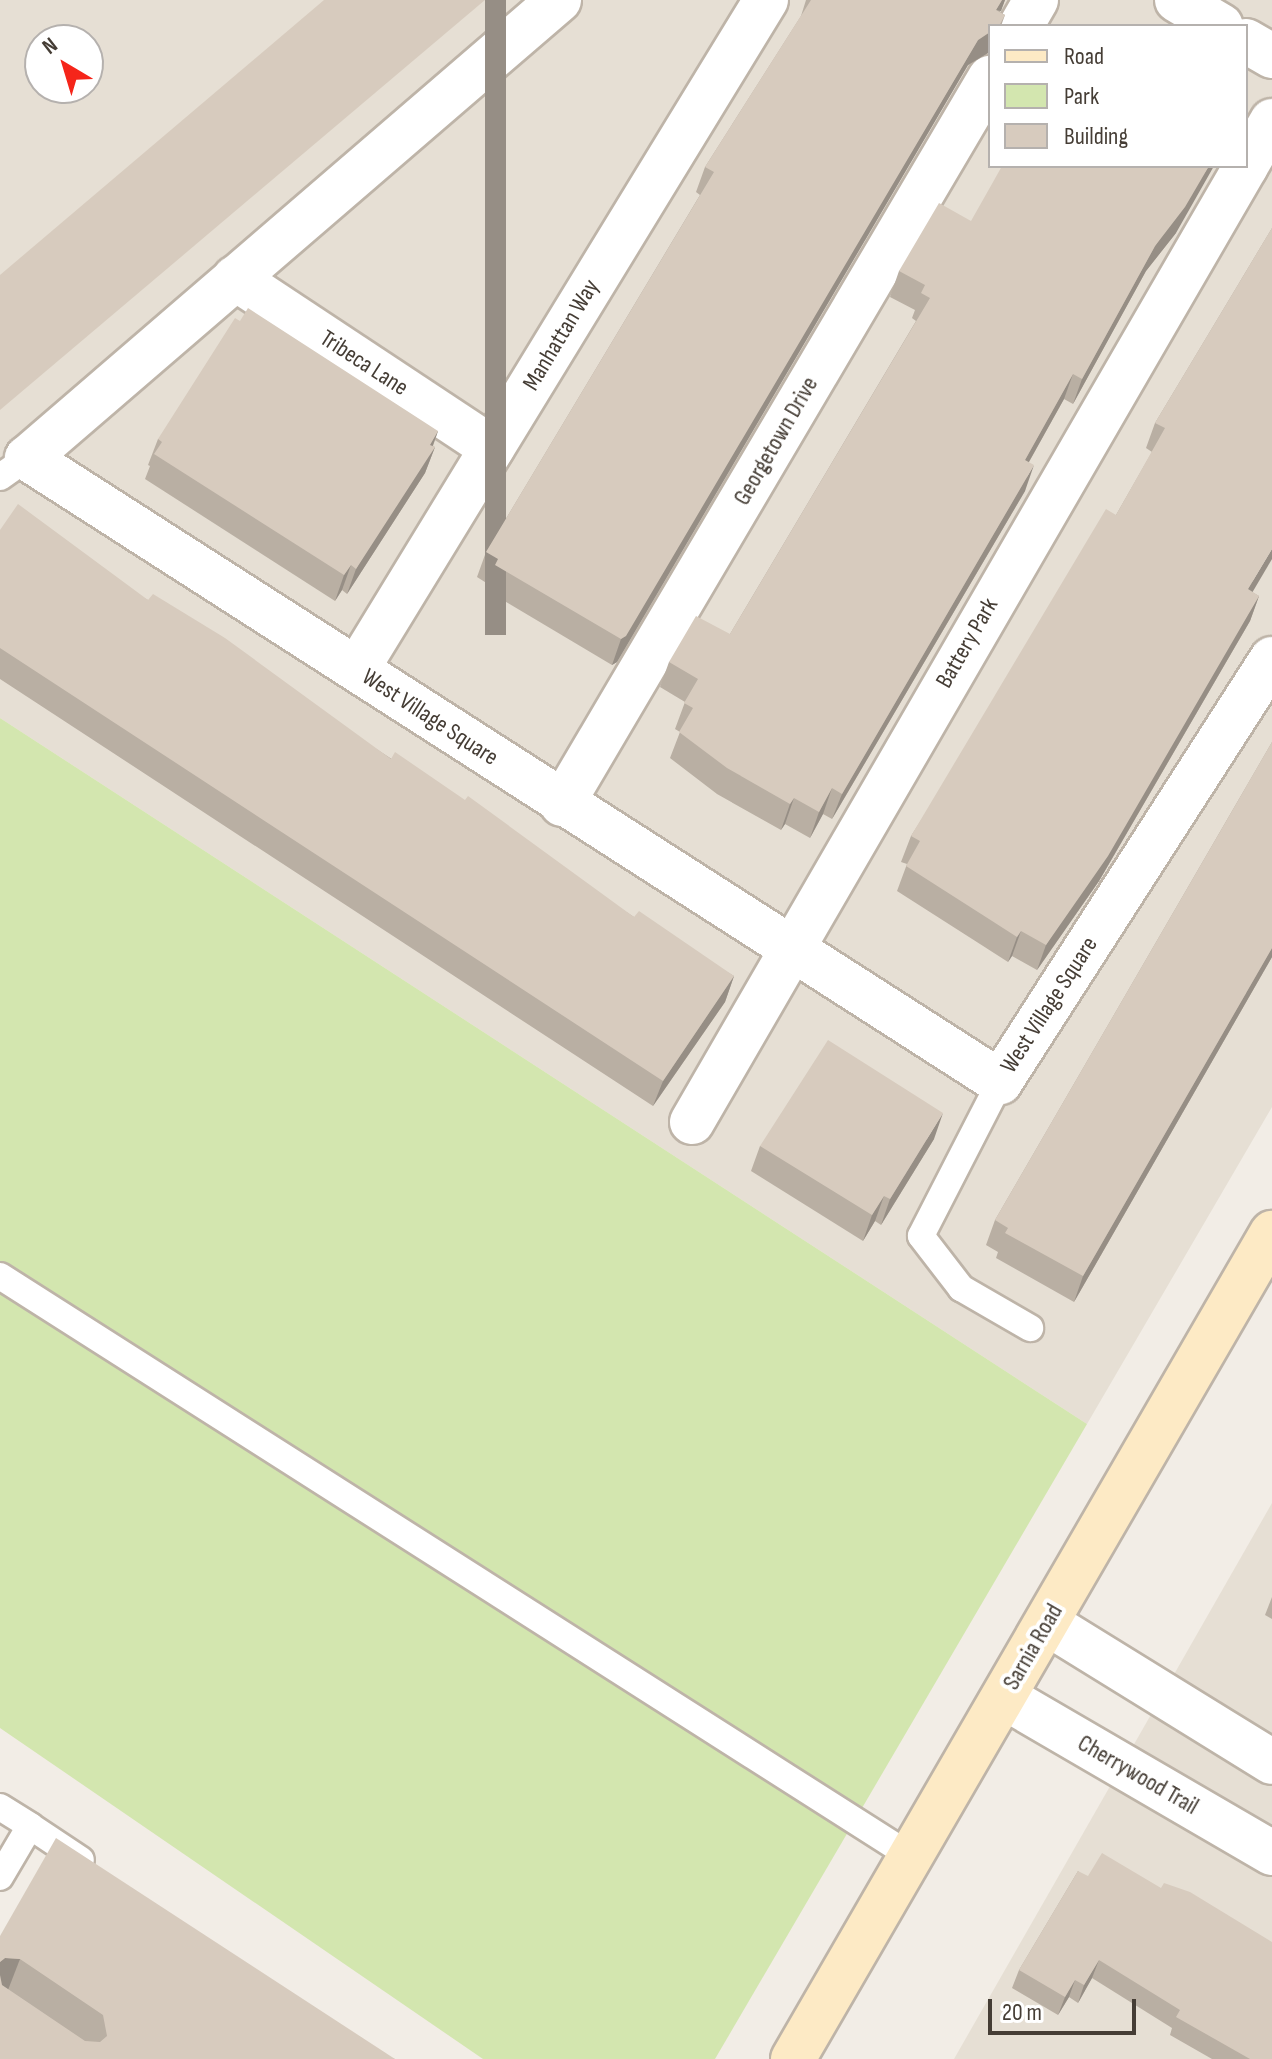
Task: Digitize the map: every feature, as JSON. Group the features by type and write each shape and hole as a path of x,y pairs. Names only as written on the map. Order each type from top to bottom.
{"main road":[{"name":"Sarnia Road","path":"793,2059 1272,1233"}],"street":[{"name":"West Village Square","path":"559,0 14,467 357,669 562,804 1000,1082 1272,659"},
{"name":"Manhattan Way","path":"357,669 766,0"},
{"path":"1022,24 1036,0"},
{"path":"1177,0 1218,24"},
{"path":"1248,42 1272,56"},
{"name":"Georgetown Drive","path":"562,804 988,81"},
{"name":"Battery Park","path":"1248,163 1272,121"},
{"name":"Battery Park","path":"692,1122 788,948 1245,168"},
{"name":"Tribeca Lane","path":"235,278 492,448"},
{"path":"1047,1623 1272,1762"},
{"name":"Cherrywood Trail","path":"1004,1697 1272,1853"}],"lane":[{"path":"1000,1082 921,1236 961,1288 1030,1328"},
{"path":"0,1276 912,1857"},
{"path":"0,1807 108,1878"},
{"path":"0,1877 30,1826"}],"shaded area":[{"path":"0,0 1272,0 1272,1107 1087,1424 0,718"},
{"path":"1272,1503 1272,2059 954,2059"}],"green space":[{"path":"0,718 1087,1424 715,2059 483,2059 0,1728"}],"building":[{"path":"324,0 485,0 0,410 0,275"},
{"path":"811,0 1002,0 996,10 1005,15 1000,24 988,24 988,33 978,40 626,636 621,639 495,565 498,559 486,552 714,172 705,167"},
{"path":"1001,168 1208,168 1185,207 1155,246 1082,379 1073,374 1025,460 1034,465 842,794 832,788 819,812 794,798 790,804 727,768 679,732 693,708 684,703 698,679 669,662 696,616 730,634 930,298 921,293 925,285 899,271 939,203 971,221"},
{"path":"1272,228 1272,549 1248,589 1259,596 1108,856 1046,945 1021,931 1017,937 906,866 920,841 911,836 1106,509 1116,515 1165,428 1155,423"},
{"path":"248,308 438,431 430,445 435,447 356,569 351,565 344,575 154,454 162,442 158,439 235,318 240,321"},
{"path":"18,504 148,600 153,594 225,638 391,759 395,752 465,800 468,796 634,917 639,911 734,976 663,1081 0,648 0,530"},
{"path":"1272,742 1272,948 1083,1276 1005,1233 1008,1228 995,1220"},
{"path":"828,1040 943,1113 890,1199 884,1196 872,1215 760,1146"},
{"path":"56,1838 395,2059 0,2059 0,1975 2,1985 85,2041 100,2042 107,2036 103,2015 20,1959 5,1958 0,1962 0,1936"},
{"path":"1102,1853 1161,1888 1164,1883 1190,1892 1272,1942 1272,2059 1250,2059 1176,2017 1180,2010 1099,1960 1084,1985 1075,1980 1065,1997 1019,1970 1078,1871 1088,1876"}]}
